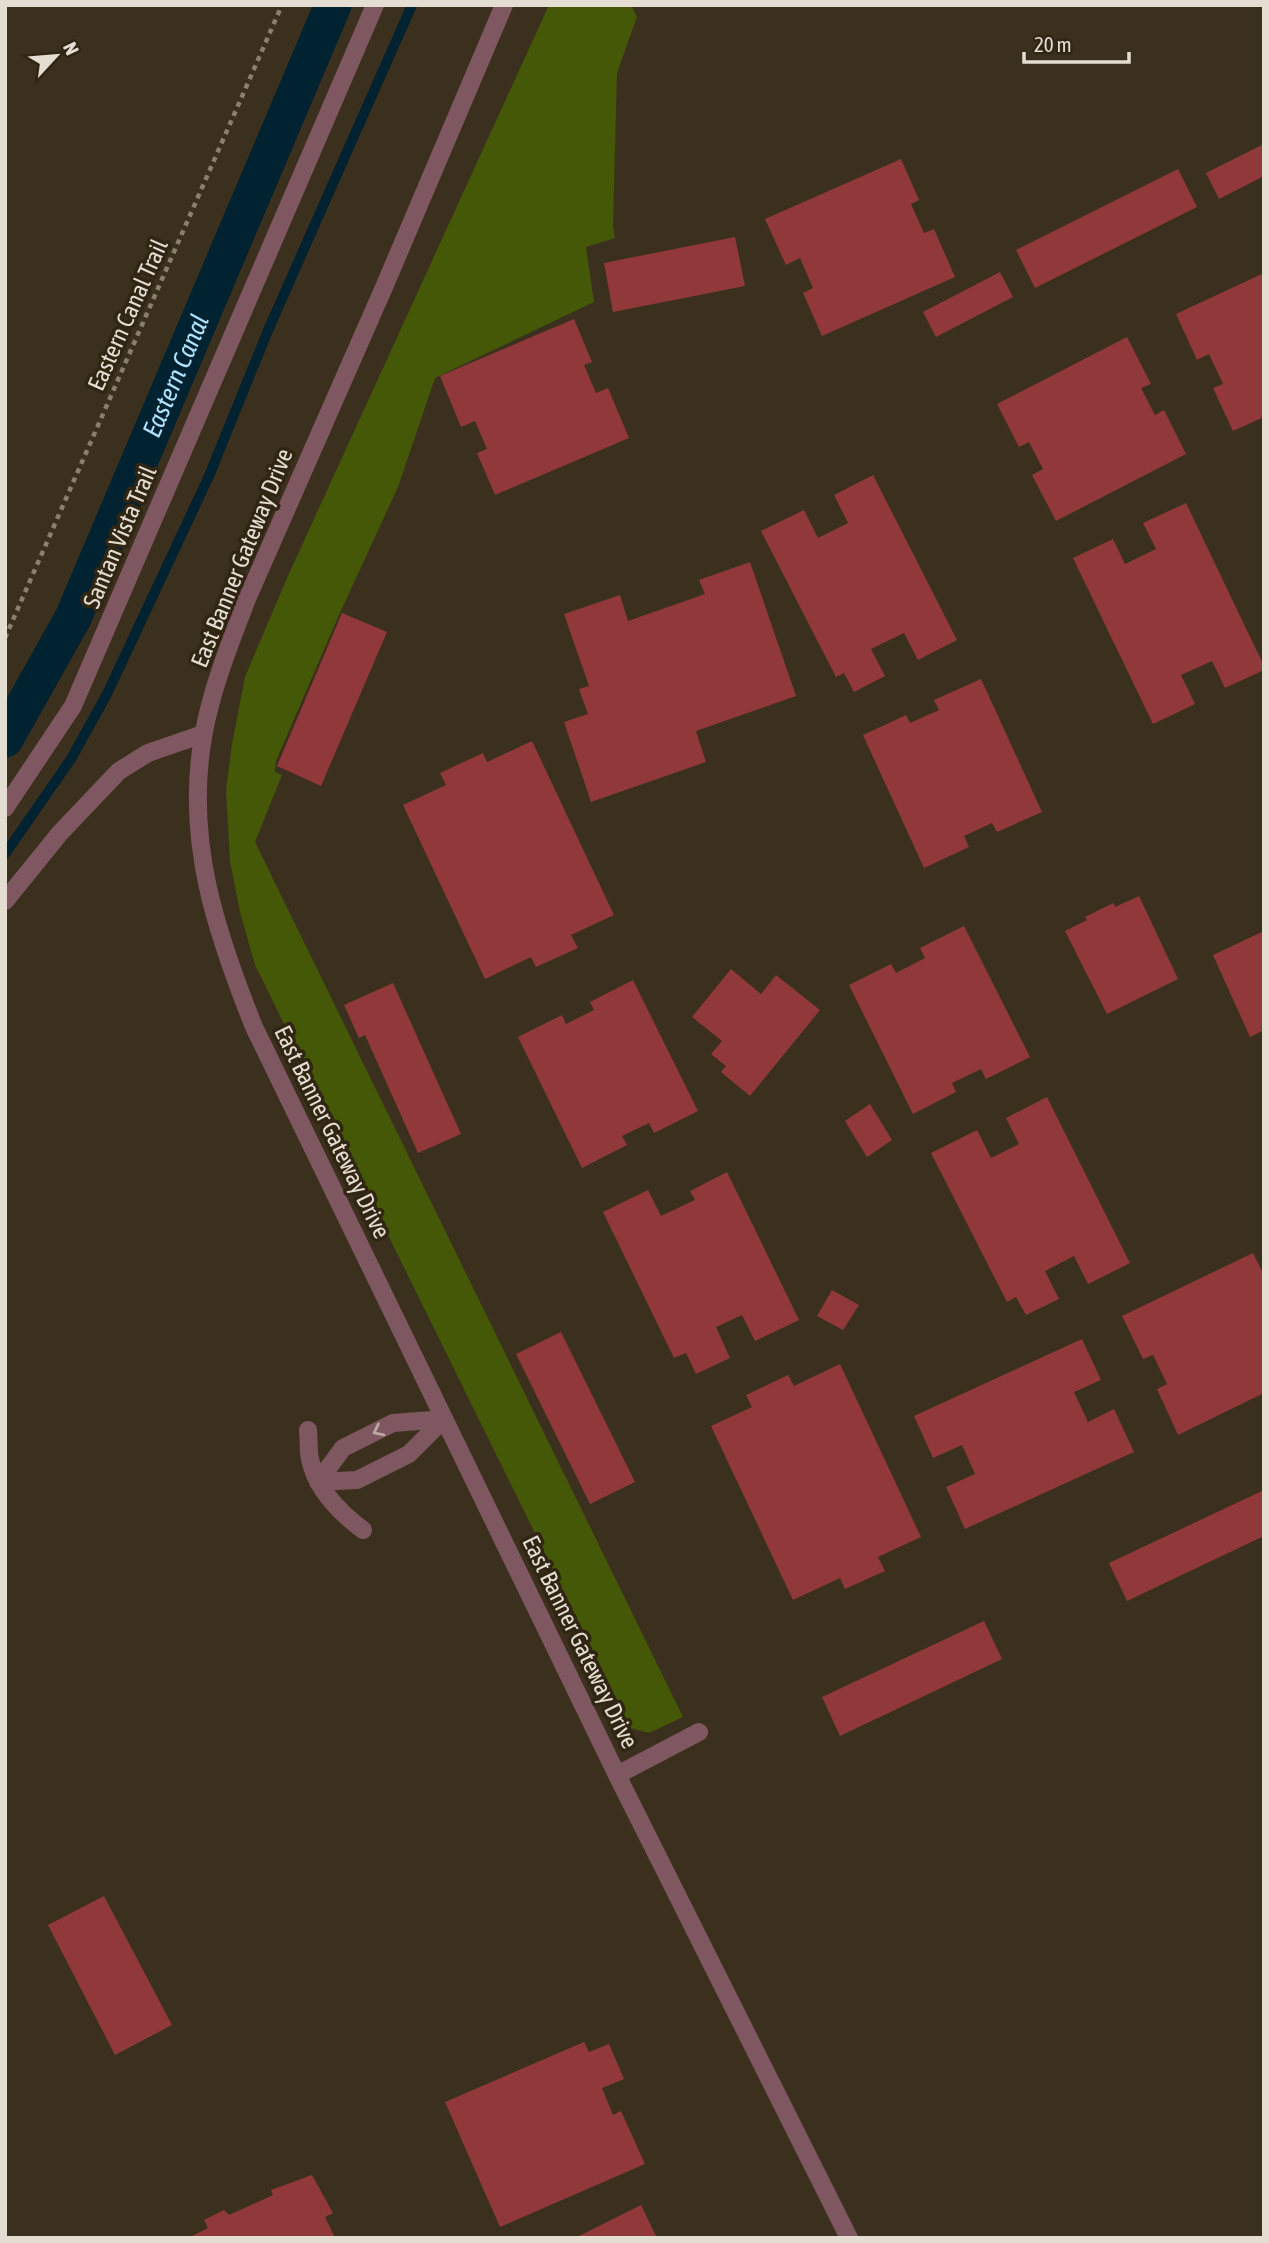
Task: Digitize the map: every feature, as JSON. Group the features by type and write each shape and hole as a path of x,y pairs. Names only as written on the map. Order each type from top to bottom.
{"street":[{"name":"Santan Vista Trail","path":"5,808 73,706 375,5"},
{"name":"East Banner Gateway Drive","path":"504,5 380,298 247,599 228,651 203,734 197,776 203,868 216,924 260,1040 617,1775 849,2238"},
{"path":"5,901 60,833 119,771 148,753 203,734"},
{"path":"318,1482 342,1448 393,1423 444,1419"},
{"path":"318,1482 357,1480 409,1454 444,1419"},
{"path":"308,1430 310,1459 318,1482 341,1513 363,1530"},
{"path":"617,1775 699,1732"}],"path":[{"name":"Eastern Canal Trail","path":"5,638 282,5"}],"green space":[{"path":"549,5 631,5 637,17 617,73 613,227 615,238 586,247 594,302 435,378 398,487 276,761 275,772 282,775 255,842 683,1717 649,1733 631,1728 255,965 240,912 230,861 226,790 245,677 287,578"}],"building":[{"path":"1264,144 1264,176 1219,199 1206,173"},
{"path":"901,159 919,200 911,204 924,233 934,229 955,277 822,336 803,293 813,288 800,258 786,265 765,219"},
{"path":"1178,169 1197,207 1035,288 1016,250"},
{"path":"735,237 745,286 613,312 604,263"},
{"path":"1000,272 1013,297 936,337 923,312"},
{"path":"1264,273 1264,417 1233,431 1213,388 1223,384 1209,354 1197,360 1176,314"},
{"path":"574,319 592,362 584,365 596,393 608,388 629,438 495,495 477,453 487,449 475,421 461,427 440,376"},
{"path":"1127,337 1151,384 1141,388 1155,415 1164,410 1186,454 1056,521 1032,475 1043,469 1029,442 1019,447 997,404"},
{"path":"873,475 957,640 918,660 904,633 871,649 885,676 854,692 844,673 836,677 761,531 804,510 818,538 848,523 834,495"},
{"path":"1186,503 1264,670 1225,688 1212,661 1181,675 1195,704 1153,724 1073,558 1113,539 1125,564 1156,549 1143,523"},
{"path":"750,562 796,696 696,731 706,762 591,802 564,722 588,714 579,689 589,686 564,614 620,595 628,621 705,594 699,580"},
{"path":"342,613 387,632 321,786 277,766"},
{"path":"981,679 1042,812 997,832 992,823 964,836 969,847 924,868 863,735 906,715 910,723 939,710 934,700"},
{"path":"532,741 614,915 571,935 578,948 536,967 531,957 485,979 403,805 446,785 440,773 483,753 487,762"},
{"path":"1139,896 1178,979 1107,1014 1065,931 1113,903 1115,907"},
{"path":"964,926 1030,1057 986,1079 981,1069 952,1083 956,1092 913,1114 849,985 891,964 896,973 925,958 920,948"},
{"path":"1264,931 1264,1030 1250,1037 1213,955"},
{"path":"731,969 761,994 776,975 820,1010 750,1096 721,1072 726,1066 711,1054 722,1041 692,1017"},
{"path":"633,980 698,1111 654,1133 649,1123 622,1136 627,1145 582,1168 518,1037 562,1015 566,1024 594,1010 590,1002"},
{"path":"393,983 461,1134 418,1153 365,1035 359,1038 344,1005"},
{"path":"1047,1097 1130,1263 1088,1284 1074,1256 1045,1271 1059,1299 1026,1315 1016,1297 1007,1302 931,1153 977,1130 991,1158 1019,1144 1006,1118"},
{"path":"870,1104 892,1140 867,1157 845,1121"},
{"path":"727,1172 799,1320 755,1341 742,1315 716,1327 730,1358 696,1374 686,1353 674,1358 603,1212 648,1190 661,1216 695,1200 690,1191"},
{"path":"1253,1253 1264,1275 1264,1393 1178,1435 1157,1389 1167,1384 1153,1355 1143,1359 1122,1316"},
{"path":"832,1290 859,1305 843,1330 817,1316"},
{"path":"561,1332 635,1482 590,1504 516,1354"},
{"path":"1082,1339 1101,1380 1074,1392 1088,1422 1114,1409 1134,1452 965,1529 946,1487 975,1474 962,1445 933,1458 914,1416"},
{"path":"840,1364 921,1537 878,1557 885,1571 845,1589 840,1578 793,1600 711,1426 752,1407 746,1395 788,1375 794,1386"},
{"path":"1264,1490 1264,1536 1127,1601 1109,1563"},
{"path":"984,1621 1002,1659 840,1736 822,1697"},
{"path":"104,1896 172,2025 115,2055 48,1925"},
{"path":"584,2042 589,2052 609,2044 624,2079 602,2088 613,2115 621,2111 645,2164 500,2227 445,2102"},
{"path":"312,2175 333,2213 325,2217 335,2238 188,2238 208,2228 204,2220 224,2210 229,2215 273,2195 271,2190"},
{"path":"641,2205 657,2238 575,2238"}],"waterway":[{"name":"Eastern Canal","path":"5,739 73,618 333,5"},
{"path":"5,854 71,759 107,694 209,476 269,328 412,5"}]}
